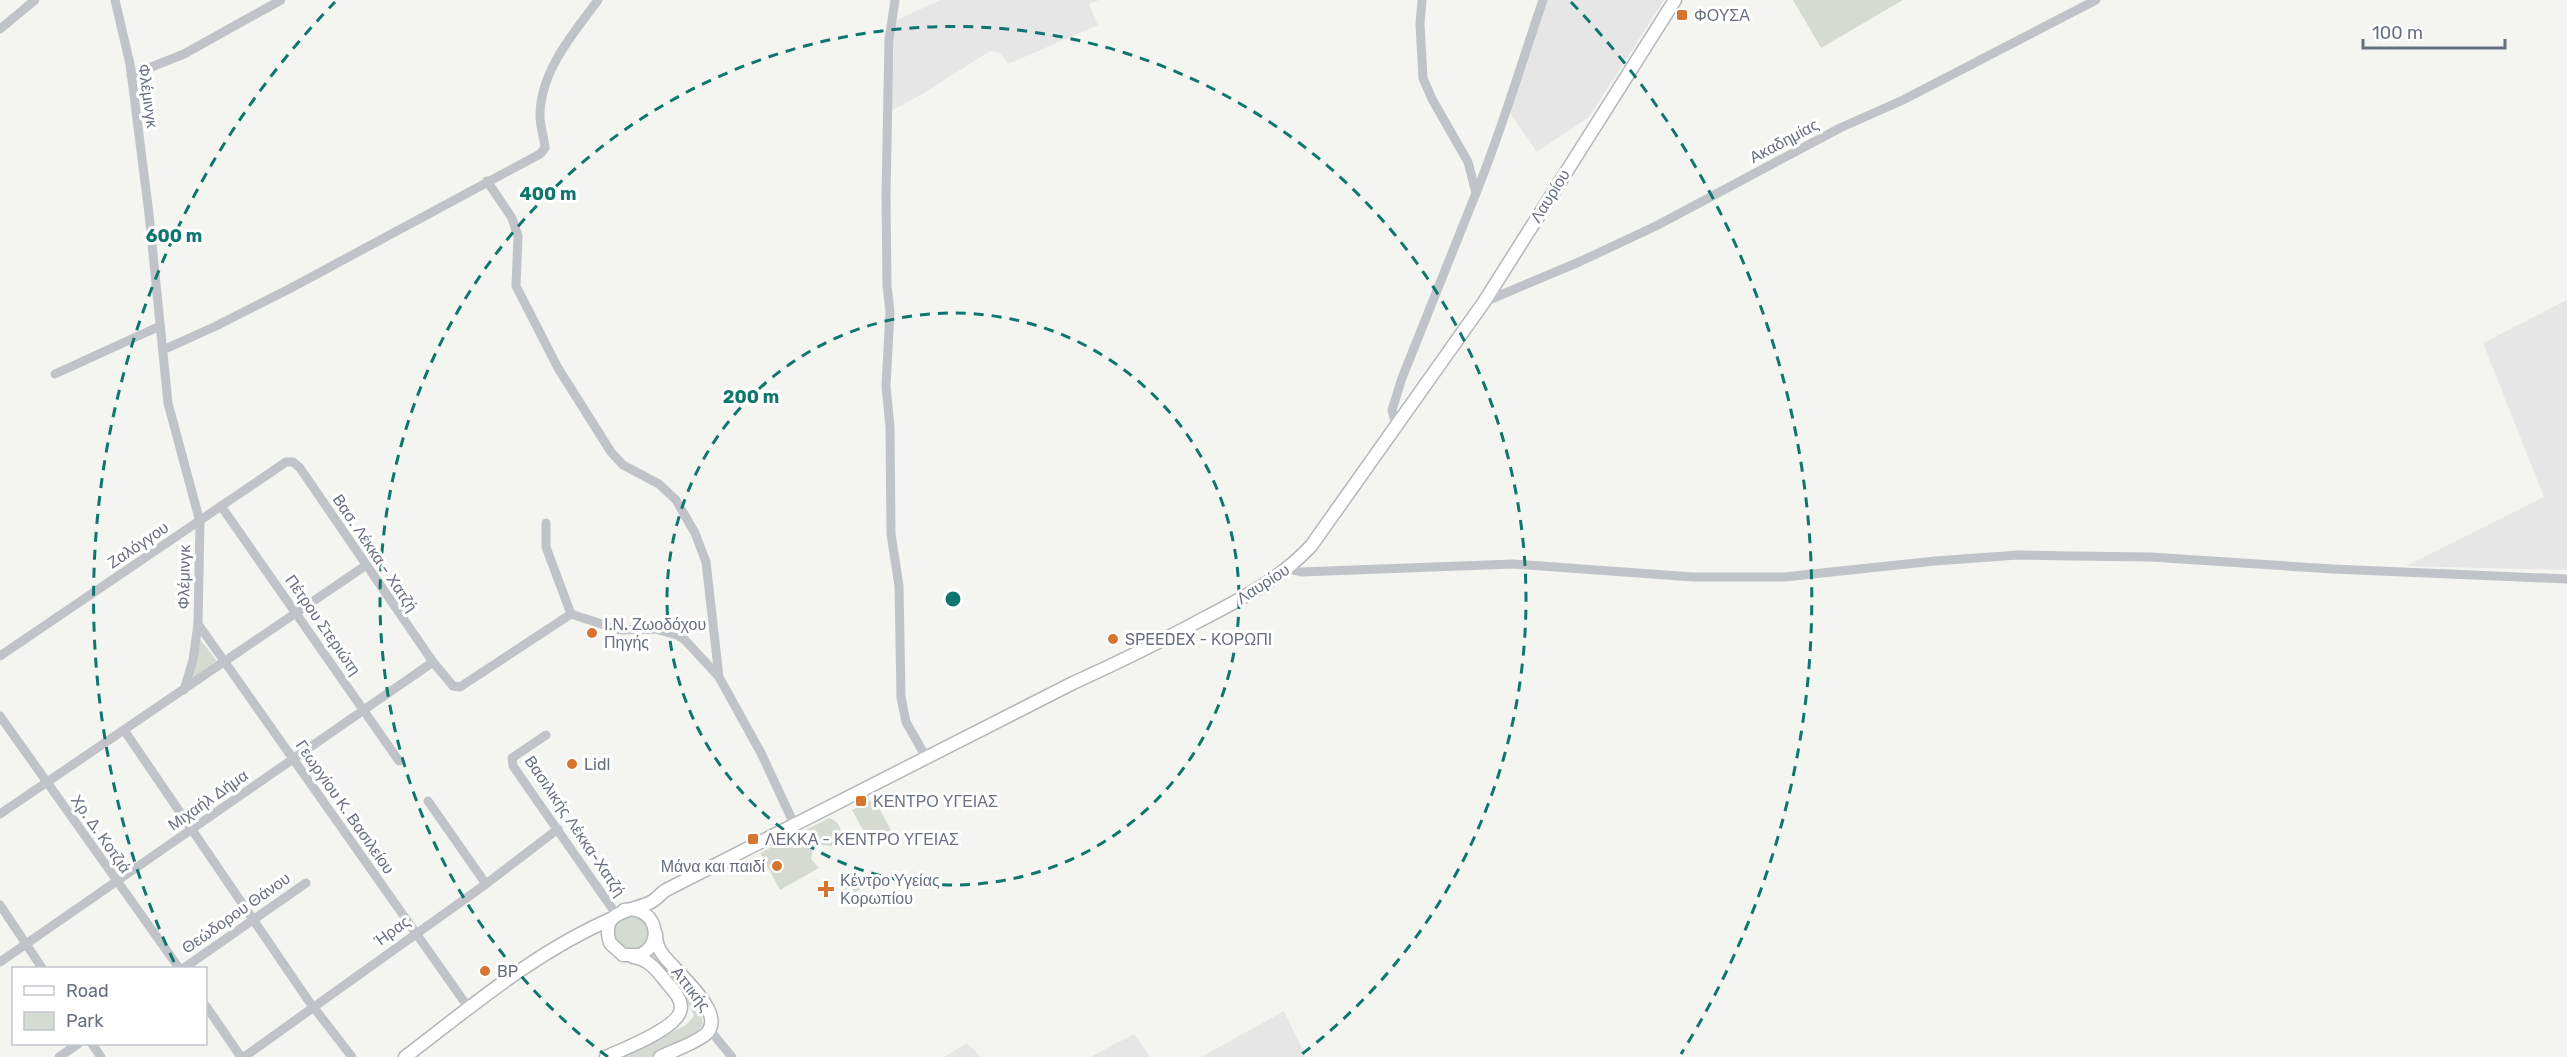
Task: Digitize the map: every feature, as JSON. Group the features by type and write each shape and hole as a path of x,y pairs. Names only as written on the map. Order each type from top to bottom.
{"main road":[{"name":"Λαυρίου","path":"405,1057 503,980 581,934 618,914 649,903 675,886 926,757 1134,655 1260,589 1288,569 1311,546 1484,302 1675,0"},
{"path":"581,934 598,934 623,955 631,956 647,951 654,941 658,904 675,886"},
{"path":"613,947 608,933 618,914 642,911 654,927"},
{"name":"Αττικής","path":"654,927 660,951 709,1009 712,1019 709,1029 702,1036 660,1057"},
{"name":"Αττικής","path":"606,1057 671,1025 680,1015 678,998 654,968 648,962 631,956"}],"street":[{"name":"Φλέμινγκ","path":"115,0 131,75 149,214 168,403 200,522 198,624 193,660 184,690"},
{"path":"131,75 184,54 281,0"},
{"path":"163,350 310,278 487,181 531,160 544,148 540,118 547,78 560,54 598,0"},
{"path":"895,0 889,50 886,196 887,286 890,312 886,386 890,427 891,534 899,596 901,697 906,722 926,757"},
{"path":"1422,0 1419,24 1424,78 1432,99 1468,162 1476,193"},
{"path":"1396,428 1392,410 1402,378 1486,169 1543,0"},
{"name":"Ακαδημίας","path":"1484,302 1579,262 1656,226 1840,128 1903,100 2096,0"},
{"path":"0,29 33,1"},
{"path":"487,181 512,218 518,236 516,286 558,368 611,452 624,465 659,484 676,500 695,533 706,562 719,677"},
{"path":"55,374 159,326"},
{"name":"Ζαλόγγου","path":"0,656 286,462 293,462"},
{"name":"Βασ. Λέκκα - Χατζή","path":"293,462 300,468 365,566 433,662 453,686 460,687 571,614"},
{"name":"Πέτρου Στεριώτη","path":"221,506 399,761"},
{"path":"546,523 546,547 571,614 620,630 655,629 685,640 719,677 761,753 795,826"},
{"path":"1288,569 1301,572 1513,564 1693,577 1784,577 1923,562 2018,555 2062,555 2151,557 2567,579"},
{"path":"0,814 365,566"},
{"name":"Γεωργίου Κ. Βασιλείου","path":"198,624 468,1007"},
{"name":"Μιχαήλ Δήμα","path":"0,962 433,662"},
{"name":"Χρ. Δ. Κοτζιά","path":"0,716 178,967"},
{"path":"124,730 314,1008 352,1057"},
{"name":"Βασιλικής Λέκκα-Χατζή","path":"546,735 513,758 512,762 618,914"},
{"path":"428,801 486,884"},
{"name":"Ήρας","path":"243,1057 486,884 558,829"},
{"name":"Θεώδορου Θάνου","path":"187,967 306,883"},
{"path":"0,905 41,967"},
{"path":"207,1007 243,1057"},
{"path":"709,1029 732,1057"},
{"path":"58,1057 76,1045"}],"shaded area":[{"path":"940,0 1099,0 1089,4 1098,25 1008,64 1000,53 990,51 919,96 892,110 895,21"},
{"path":"1546,0 1664,0 1589,117 1537,152 1509,111"},
{"path":"2567,300 2567,570 2406,566 2544,497 2483,343"},
{"path":"1284,1011 1306,1057 1201,1057"},
{"path":"1134,1034 1150,1057 1090,1057"},
{"path":"967,1043 981,1057 944,1057"}],"green space":[{"path":"1793,0 1903,0 1821,48"},
{"path":"200,639 217,661 193,678"},
{"path":"874,799 891,830 869,841 852,810"},
{"path":"829,818 839,826 841,839 833,846 818,845 813,848 811,859 819,868 780,890 760,853"},
{"path":"853,877 861,889 848,897 841,885"},
{"path":"632,914 645,919 650,932 645,945 632,950 619,945 614,932 619,919"},
{"path":"654,952 701,1010 703,1024 695,1036 651,1057 620,1057 686,1025 694,1016 689,1005 651,958"}],"place":[{"name":"ΦΟΥΣΑ","path":"1682,15"},
{"name":"Ι.Ν. Ζωοδόχου Πηγής","path":"592,633"},
{"name":"SPEEDEX - ΚΟΡΩΠΙ","path":"1113,639"},
{"name":"Lidl","path":"572,764"},
{"name":"ΚΕΝΤΡΟ ΥΓΕΙΑΣ","path":"861,801"},
{"name":"ΛΕΚΚΑ - ΚΕΝΤΡΟ ΥΓΕΙΑΣ","path":"753,839"},
{"name":"Μάνα και παιδί","path":"777,866"},
{"name":"Κέντρο Υγείας Κορωπίου","path":"826,889"},
{"name":"BP","path":"485,971"}]}
